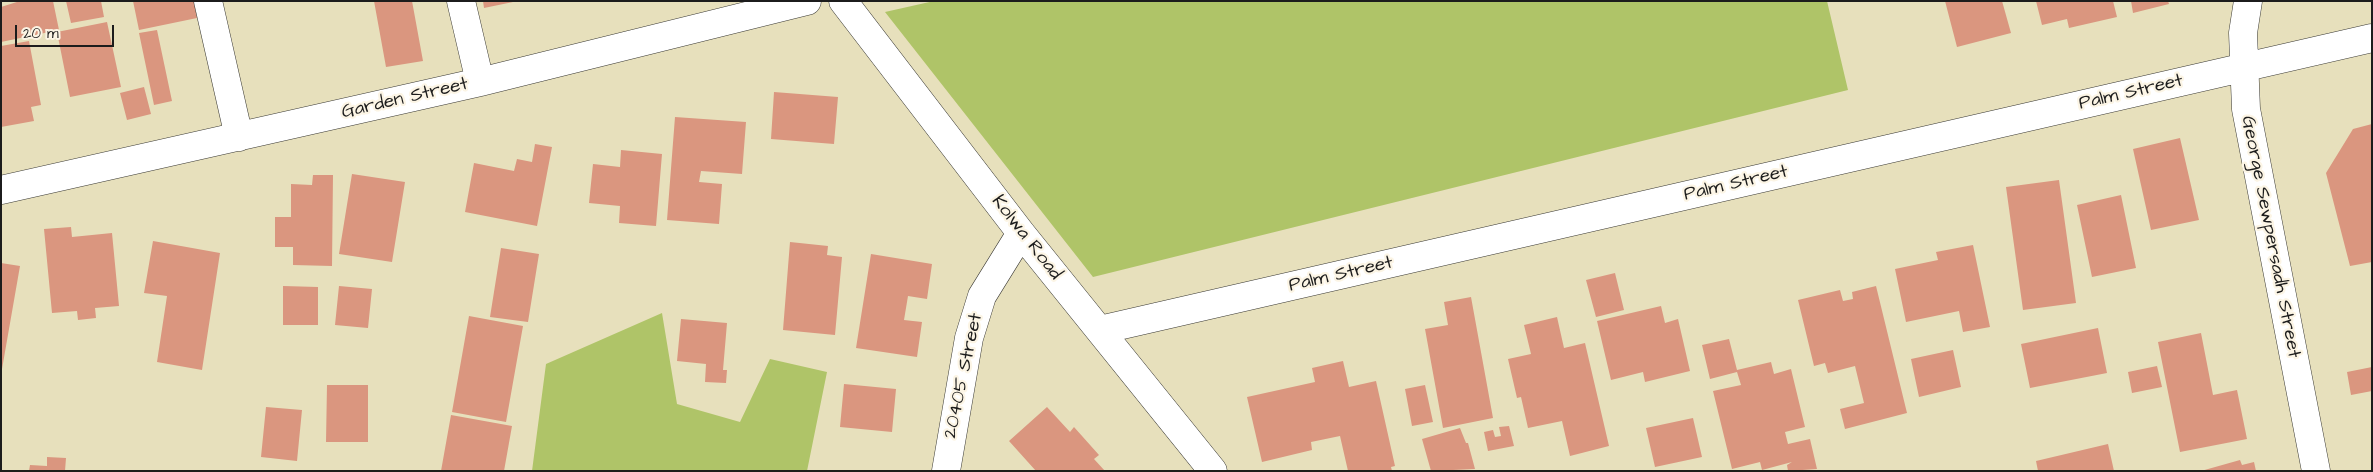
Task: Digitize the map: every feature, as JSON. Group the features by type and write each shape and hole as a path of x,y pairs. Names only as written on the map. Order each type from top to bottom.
{"street":[{"path":"208,1 239,137"},
{"path":"461,1 480,82"},
{"name":"Garden Street","path":"1,190 480,82 807,1"},
{"name":"Kolwa Road","path":"844,1 1021,233 1213,471"},
{"name":"George Sewpersadh Street","path":"2248,1 2243,33 2246,109 2257,175 2316,471"},
{"name":"Palm Street","path":"1100,330 2372,38"},
{"name":"20405 Street","path":"946,471 969,338 982,296 1021,233"}],"green space":[{"path":"934,1 1827,1 1848,90 1093,277 885,12"},
{"path":"662,313 677,404 740,422 770,359 827,372 807,471 532,471 546,364"}],"building":[{"path":"20,1 53,1 59,30 1,42 1,7"},
{"path":"66,1 101,1 104,17 71,23"},
{"path":"133,1 194,1 197,18 139,30"},
{"path":"374,1 412,1 423,61 386,67"},
{"path":"483,1 513,1 513,2 484,8"},
{"path":"1945,1 2002,1 2011,33 1957,47"},
{"path":"2036,1 2113,1 2117,17 2069,28 2067,19 2042,25"},
{"path":"2131,1 2168,1 2169,4 2133,13"},
{"path":"107,22 121,87 70,97 57,32"},
{"path":"157,30 172,101 154,105 139,33"},
{"path":"29,41 41,105 31,107 34,121 1,127 1,46"},
{"path":"144,87 151,114 127,120 120,93"},
{"path":"774,92 838,97 834,144 771,139"},
{"path":"675,117 746,122 742,174 701,171 699,182 722,184 719,224 667,220"},
{"path":"2372,124 2372,262 2350,266 2326,173 2353,129"},
{"path":"2180,138 2199,220 2151,230 2133,149"},
{"path":"535,144 552,147 537,226 465,212 474,163 514,171 517,159 532,162"},
{"path":"621,150 662,154 656,226 619,223 620,206 589,203 593,164 620,167"},
{"path":"352,174 405,182 392,262 339,254"},
{"path":"313,175 333,175 332,266 293,265 293,247 275,247 275,217 291,217 291,184 312,185"},
{"path":"2059,180 2076,303 2023,310 2006,187"},
{"path":"2121,195 2136,268 2092,277 2077,205"},
{"path":"71,227 72,237 112,233 119,306 95,308 96,318 78,320 77,311 52,313 44,229"},
{"path":"153,241 220,253 202,370 157,362 167,296 144,293"},
{"path":"790,242 828,246 827,255 842,257 835,335 783,330"},
{"path":"1973,245 1990,327 1963,332 1959,311 1906,322 1895,269 1938,260 1936,252"},
{"path":"501,248 539,254 528,322 490,317"},
{"path":"871,254 932,264 927,299 908,296 904,320 922,322 917,357 856,348"},
{"path":"1,263 20,266 2,369 1,369"},
{"path":"1615,273 1624,310 1596,317 1586,280"},
{"path":"283,286 318,287 318,325 283,325"},
{"path":"339,286 372,289 368,328 335,325"},
{"path":"1876,286 1907,413 1845,429 1840,409 1864,403 1855,366 1828,373 1825,363 1814,366 1798,300 1840,290 1843,301 1853,299 1852,292"},
{"path":"1471,297 1493,418 1443,428 1425,329 1448,325 1444,302"},
{"path":"1661,306 1665,323 1678,319 1690,371 1645,382 1643,372 1611,380 1597,321"},
{"path":"469,316 523,326 506,422 452,412"},
{"path":"1557,317 1564,348 1585,343 1609,446 1570,456 1562,421 1528,428 1521,397 1517,398 1508,359 1531,354 1524,325"},
{"path":"681,319 727,323 723,370 727,370 726,383 705,382 706,364 677,361"},
{"path":"2098,328 2107,373 2030,388 2021,344"},
{"path":"2201,333 2213,395 2237,390 2247,439 2180,452 2158,342"},
{"path":"1729,339 1737,370 1771,362 1774,374 1791,369 1805,427 1785,432 1788,444 1810,439 1817,469 1788,471 1787,465 1792,462 1762,470 1760,462 1732,469 1713,391 1741,385 1737,372 1710,379 1702,345"},
{"path":"1953,350 1961,387 1919,397 1911,359"},
{"path":"1343,361 1349,387 1376,381 1395,466 1391,467 1392,471 1348,471 1340,436 1311,442 1312,450 1262,462 1247,397 1315,382 1312,368"},
{"path":"2157,366 2162,387 2132,393 2128,372"},
{"path":"2372,367 2372,391 2351,395 2347,372"},
{"path":"844,384 896,389 892,432 840,427"},
{"path":"327,385 368,385 368,442 326,442"},
{"path":"1425,385 1433,422 1412,426 1405,389"},
{"path":"266,407 302,410 297,461 261,457"},
{"path":"1047,407 1070,432 1074,427 1099,455 1094,459 1105,471 1036,471 1009,441"},
{"path":"451,415 512,426 504,471 441,471"},
{"path":"1693,418 1702,457 1655,467 1646,428"},
{"path":"1509,426 1514,446 1488,451 1484,432 1493,430 1495,437 1501,436 1499,427"},
{"path":"1460,428 1466,443 1468,443 1475,469 1431,471 1422,439"},
{"path":"2108,444 2114,471 2038,471 2036,461"},
{"path":"47,457 66,458 65,471 29,471 30,465 47,466"},
{"path":"2240,460 2242,465 2254,462 2256,471 2201,471"}]}
